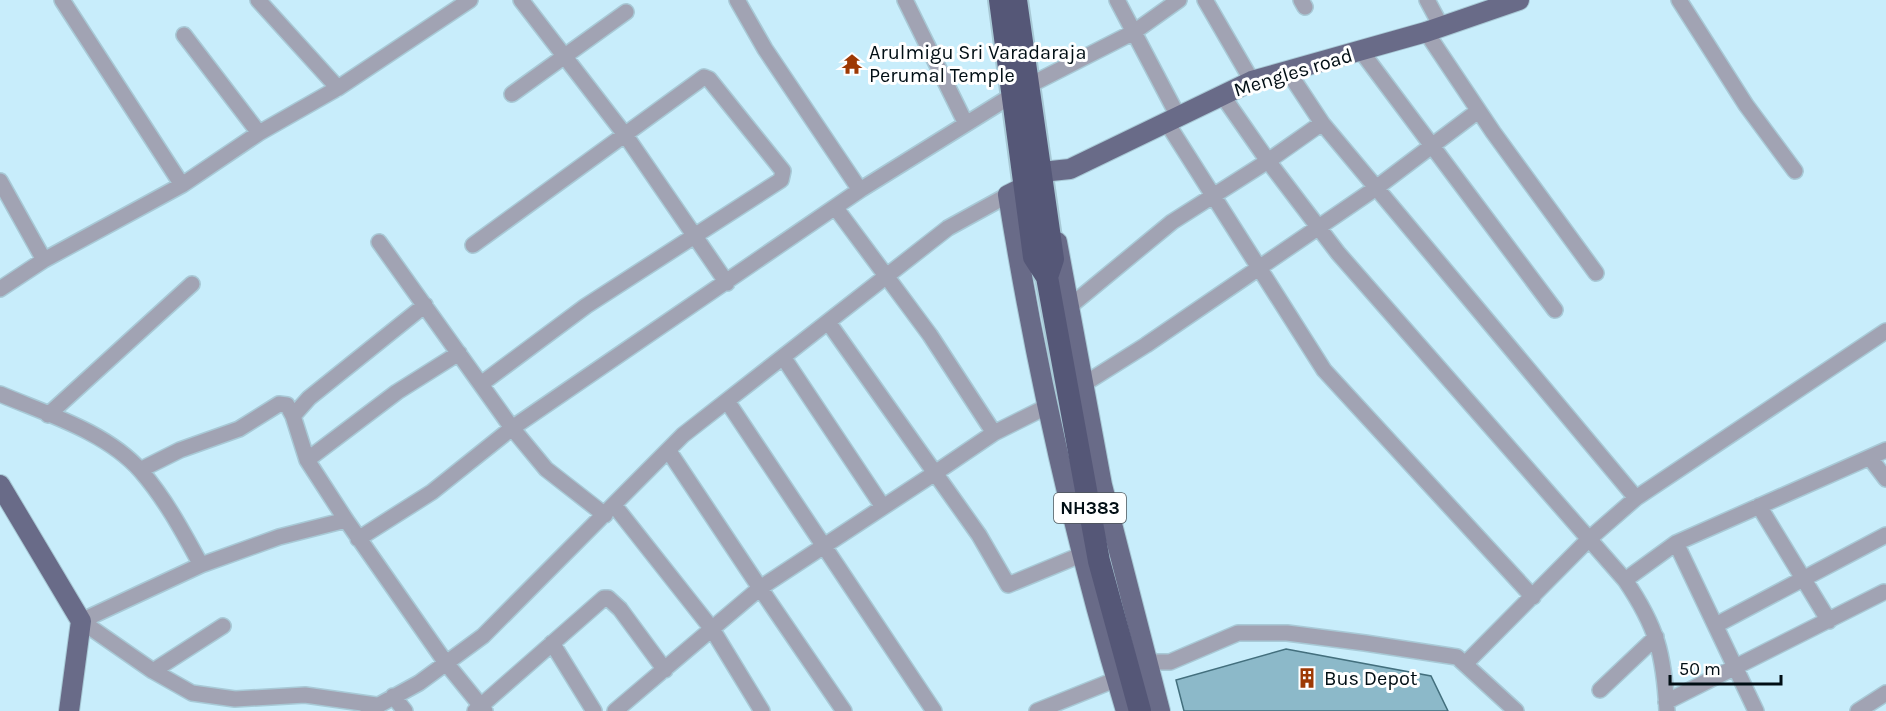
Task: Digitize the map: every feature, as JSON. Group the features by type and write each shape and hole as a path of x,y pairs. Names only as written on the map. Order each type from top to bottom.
{"highway":[{"path":"1000,0 1019,91 1032,182 1034,256 1061,304"},
{"path":"1016,0 1019,91"},
{"name":"NH383","path":"1061,304 1099,561 1140,711"}],"main road":[{"name":"Mengles road","path":"1032,182 1070,169 1252,81 1361,51 1519,0"},
{"path":"1032,182 1050,207 1061,304 1084,384 1102,485 1144,657 1160,711"},
{"path":"1032,182 1026,309 1083,554 1126,711"},
{"path":"1,489 81,621 69,711"}],"street":[{"path":"62,0 182,185"},
{"path":"258,0 338,88"},
{"path":"0,289 44,260 182,185 259,133 338,88 470,0"},
{"path":"521,0 626,136 727,283"},
{"path":"737,0 765,49 860,190"},
{"path":"906,0 964,122"},
{"path":"1118,0 1173,120 1212,195 1324,370 1533,597"},
{"path":"358,539 432,492 512,428 860,190 964,122 1019,91 1134,33 1179,0"},
{"path":"1205,0 1252,81"},
{"path":"1426,0 1433,29 1478,111 1596,273"},
{"path":"1679,0 1746,105 1795,171"},
{"path":"512,94 626,12"},
{"path":"183,35 259,133"},
{"path":"1361,51 1555,310"},
{"path":"1287,70 1322,123 1636,498"},
{"path":"473,245 626,136 704,77 709,79 783,171 781,180 586,306 481,384"},
{"path":"1222,95 1268,161 1318,226 1397,321 1624,580 1646,611 1656,637 1665,667 1667,707 1884,592"},
{"path":"1084,384 1146,345 1376,188 1478,111"},
{"path":"1061,304 1172,222 1268,161 1322,123"},
{"path":"0,181 44,260"},
{"path":"81,621 153,671 192,693 235,699 305,695 372,708 419,683 483,636 683,435 948,228 1032,182"},
{"path":"835,207 885,278 930,335 994,433"},
{"path":"379,242 512,428 546,469 609,510 712,629 762,711"},
{"path":"48,415 192,284"},
{"path":"293,416 309,398 425,305"},
{"path":"828,322 979,535 1008,585 1083,554"},
{"path":"1465,664 1589,539 1636,498 1886,332"},
{"path":"307,460 397,392 459,352"},
{"path":"783,357 883,507"},
{"path":"0,394 108,444 140,470 167,504 201,565"},
{"path":"727,401 934,711"},
{"path":"140,470 180,450 239,429 279,404 286,405 293,416 307,460 358,539 481,709 594,604 608,598 620,609 665,670"},
{"path":"615,711 760,588 994,433 1048,406"},
{"path":"668,450 844,711"},
{"path":"1624,580 1676,543 1886,450"},
{"path":"1870,458 1886,479"},
{"path":"1759,506 1829,621"},
{"path":"81,621 201,565 279,537 346,520"},
{"path":"1716,625 1886,535"},
{"path":"1676,543 1756,711"},
{"path":"153,671 223,626"},
{"path":"1144,657 1155,662 1170,662 1238,633 1287,633 1456,657 1509,709"},
{"path":"1600,690 1656,637"},
{"path":"552,643 594,711"},
{"path":"1037,711 1117,679"},
{"path":"1863,710 1886,693"},
{"path":"393,696 405,711"}],"building":[{"name":"Bus Depot","path":"1286,649 1431,676 1448,711 1184,711 1176,680"}],"place":[{"name":"Arulmigu Sri Varadaraja Perumal Temple","path":"852,64"},
{"name":"Bus Depot","path":"1307,678"}]}
